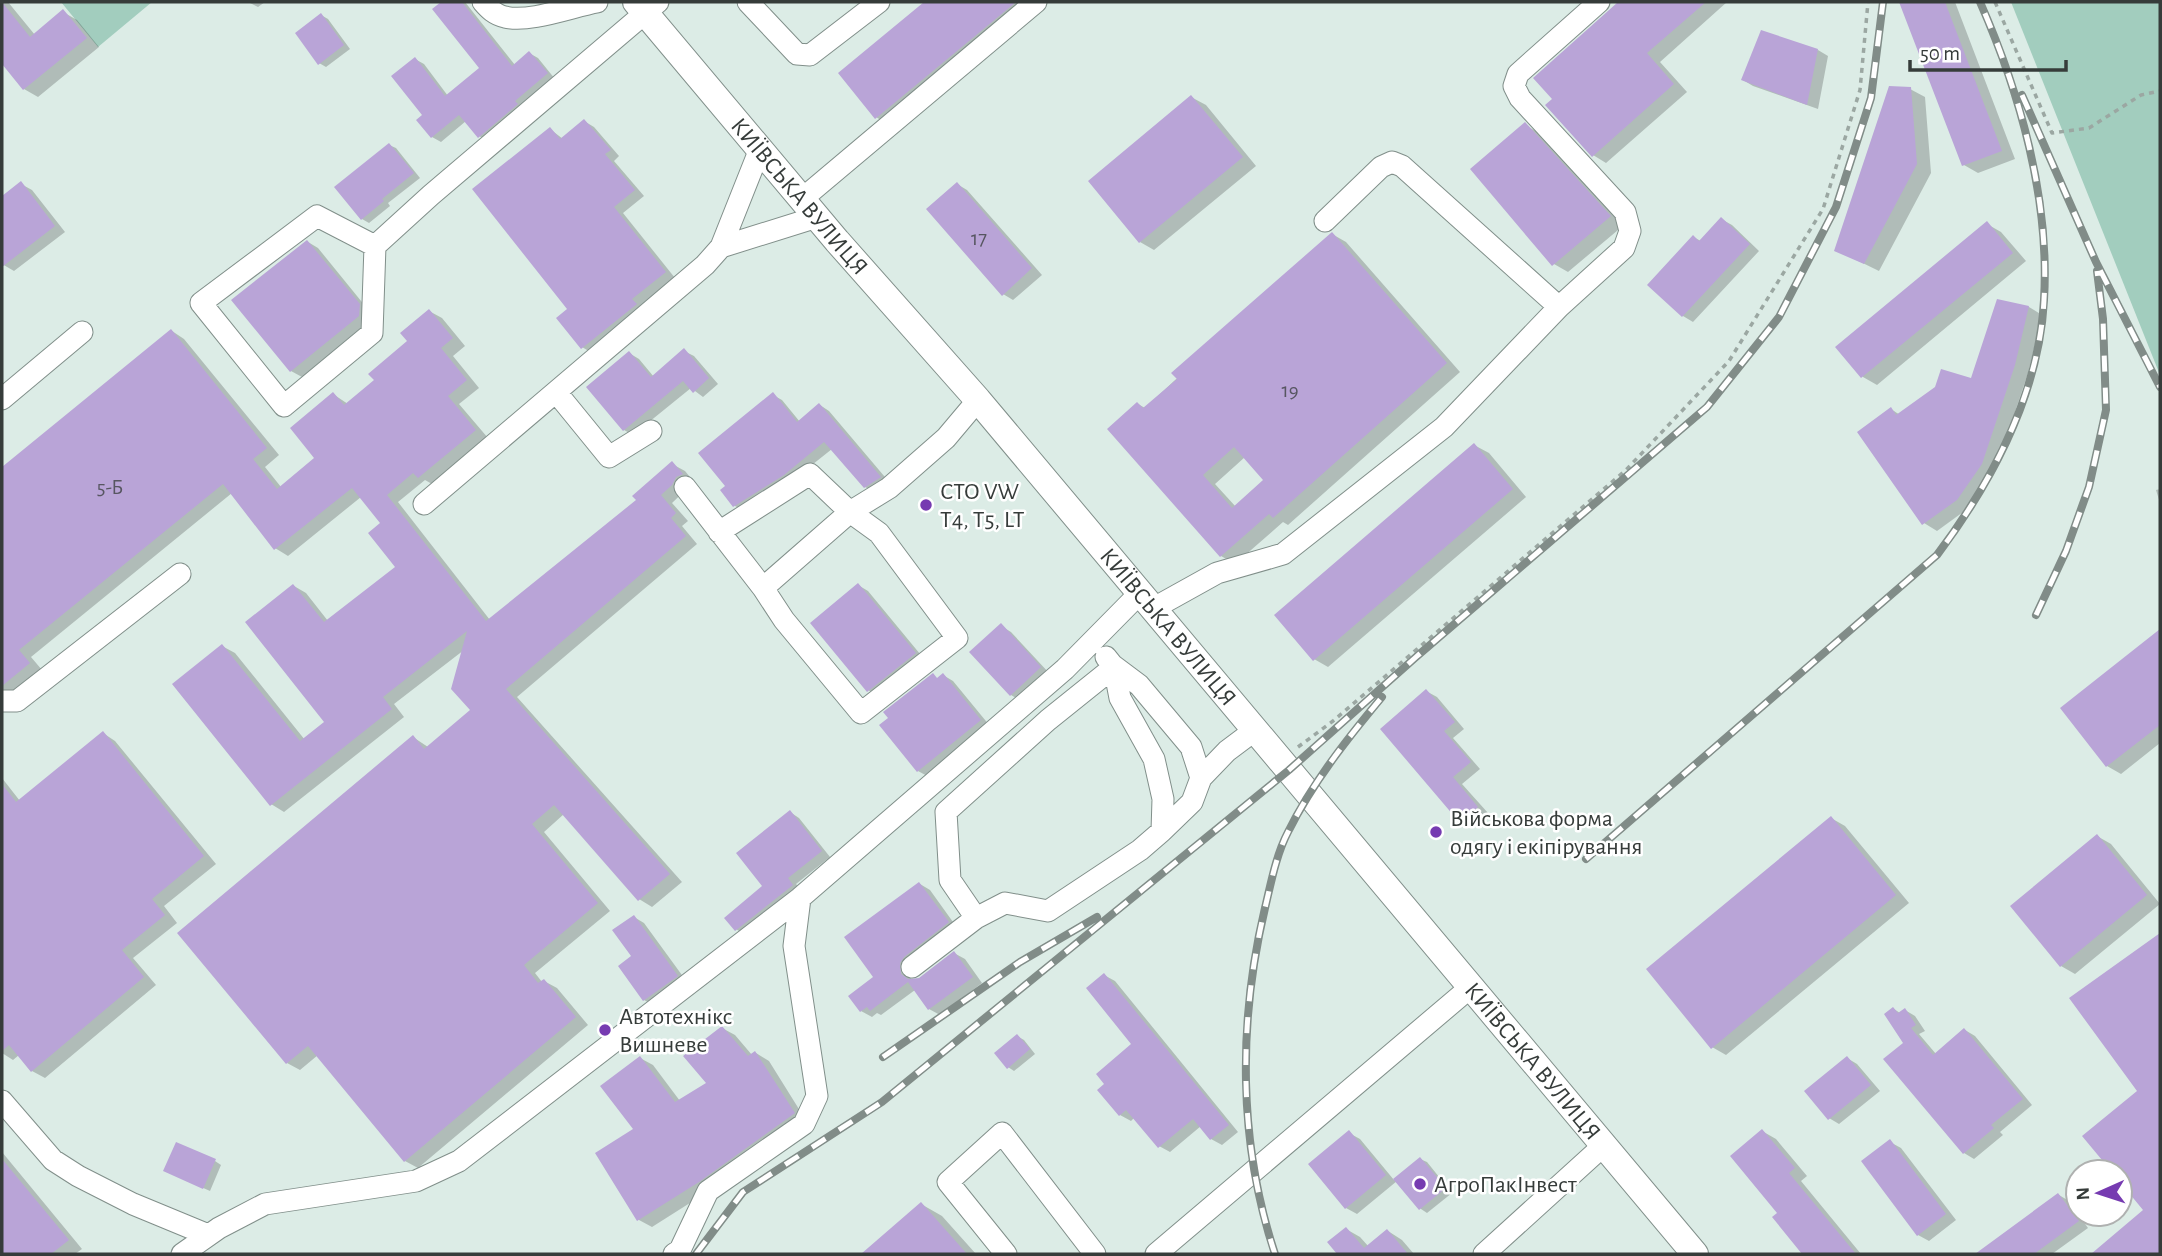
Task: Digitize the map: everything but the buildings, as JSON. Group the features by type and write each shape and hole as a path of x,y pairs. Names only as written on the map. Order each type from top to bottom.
{"main road":[{"name":"КИЇВСЬКА ВУЛИЦЯ","path":"647,6 809,208 978,400 1695,1254"}],"lane":[{"path":"483,2 491,12 519,19 597,2"},
{"path":"748,2 797,54 810,55 879,2"},
{"path":"721,247 809,208 1036,2"},
{"path":"182,1254 208,1235 265,1204 416,1181 459,1161 800,898 1065,669 1096,638 1147,600 1217,573 1283,554 1444,427 1559,307 1624,248 1630,230 1625,212 1520,98 1514,86 1518,74 1599,2"},
{"path":"375,246 317,216 201,303 284,406 372,333 375,246 647,6"},
{"path":"424,504 705,265 721,247 760,149"},
{"path":"1325,221 1381,167 1392,162 1402,166 1559,307"},
{"path":"2,399 82,332"},
{"path":"556,392 609,457 651,431"},
{"path":"763,588 850,512 889,488 918,463 946,438 978,400"},
{"path":"685,487 785,620 861,713 957,638 879,533 850,512 810,474 719,532"},
{"path":"2,701 18,701 180,575"},
{"path":"1096,638 1114,667 1121,698 1154,759 1163,799 1162,831"},
{"path":"1114,667 1139,685 1191,747 1201,778"},
{"path":"976,918 950,880 946,812 1048,720 1114,667"},
{"path":"912,967 976,918 1005,903 1048,911 1140,850 1192,802 1201,778 1227,751 1255,730"},
{"path":"674,1254 680,1250 708,1191 804,1124 817,1096 794,946 800,898"},
{"path":"1156,1254 1472,986"},
{"path":"2,1101 53,1160 133,1204 208,1235"},
{"path":"1006,1254 948,1182 1002,1133 1096,1254"},
{"path":"1483,1254 1604,1146"}],"path":[{"path":"1281,760 1333,721 1626,470 1729,361 1823,209 1860,90 1868,2"},
{"path":"1995,2 2052,133 2089,128 2141,95 2160,91"}],"green space":[{"path":"61,2 152,2 98,47"},
{"path":"2011,2 2160,2 2160,375"}],"railway":[{"path":"696,1254 743,1192 882,1102 1289,770 1707,407 1779,317 1836,207 1871,98 1883,2"},
{"path":"1586,859 1937,555 1976,497 2009,435 2033,369 2044,300 2045,262 2037,185 2029,147 2008,73 1980,2"},
{"path":"2022,95 2096,262 2160,387"},
{"path":"2036,615 2066,551 2089,487 2106,410 2103,319 2097,271"},
{"path":"1275,1254 1263,1212 1248,1125 1247,1038 1256,951 1274,869 1288,832 1331,762 1382,697"},
{"path":"883,1057 1020,962 1097,917"}],"place":[{"name":"СТО VW T4, T5, LT","path":"926,505"},
{"name":"Військова форма одягу і екіпірування","path":"1436,832"},
{"name":"Автотехнікс Вишневе","path":"605,1030"},
{"name":"АгроПакІнвест","path":"1420,1184"}]}
